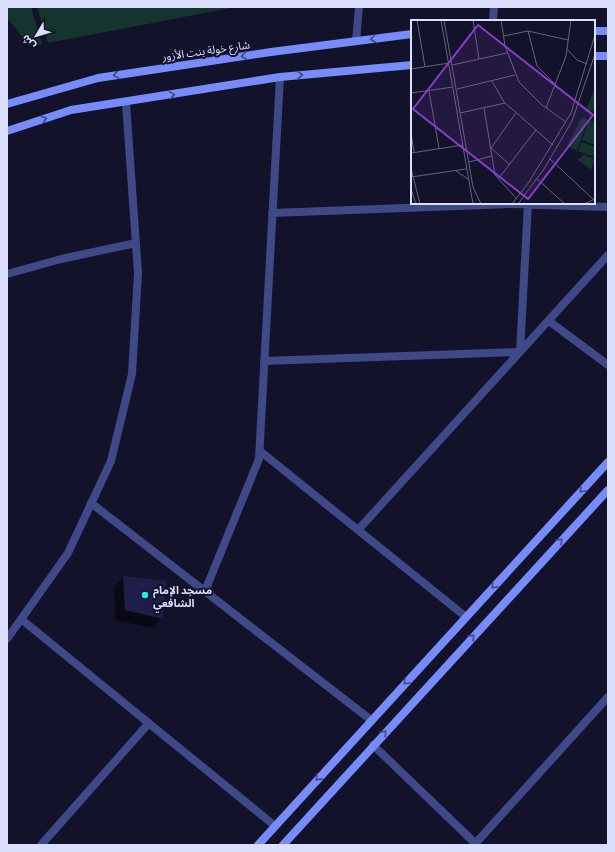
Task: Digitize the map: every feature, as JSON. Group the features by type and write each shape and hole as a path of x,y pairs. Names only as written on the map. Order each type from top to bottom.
{"street":[{"path":"356,41 359,7"},
{"path":"493,20 494,7"},
{"path":"595,31 608,31"},
{"name":"شارع خولة بنت الأزور","path":"7,104 98,78 411,34"},
{"path":"595,56 608,56"},
{"path":"7,131 71,110 280,77 411,66"},
{"path":"205,591 259,459 280,77"},
{"path":"7,639 68,553 111,461 132,374 138,273 126,102"},
{"path":"272,213 528,204 608,206"},
{"path":"520,352 528,204"},
{"path":"7,274 61,258 136,243"},
{"path":"358,530 608,255"},
{"path":"548,321 608,365"},
{"path":"264,361 520,352"},
{"path":"260,451 466,617"},
{"path":"258,845 608,462"},
{"path":"282,845 607,493"},
{"path":"91,503 371,720"},
{"path":"21,619 275,826"},
{"path":"373,745 476,844 608,696"},
{"path":"41,845 149,724"}],"green space":[{"path":"7,7 31,7 42,44 30,46 7,18"},
{"path":"37,7 236,7 48,43"}],"building":[{"name":"مسجد الإمام الشافعي","path":"123,576 166,581 163,619 125,610"}],"place":[{"name":"مسجد الإمام الشافعي","path":"145,595"}]}
